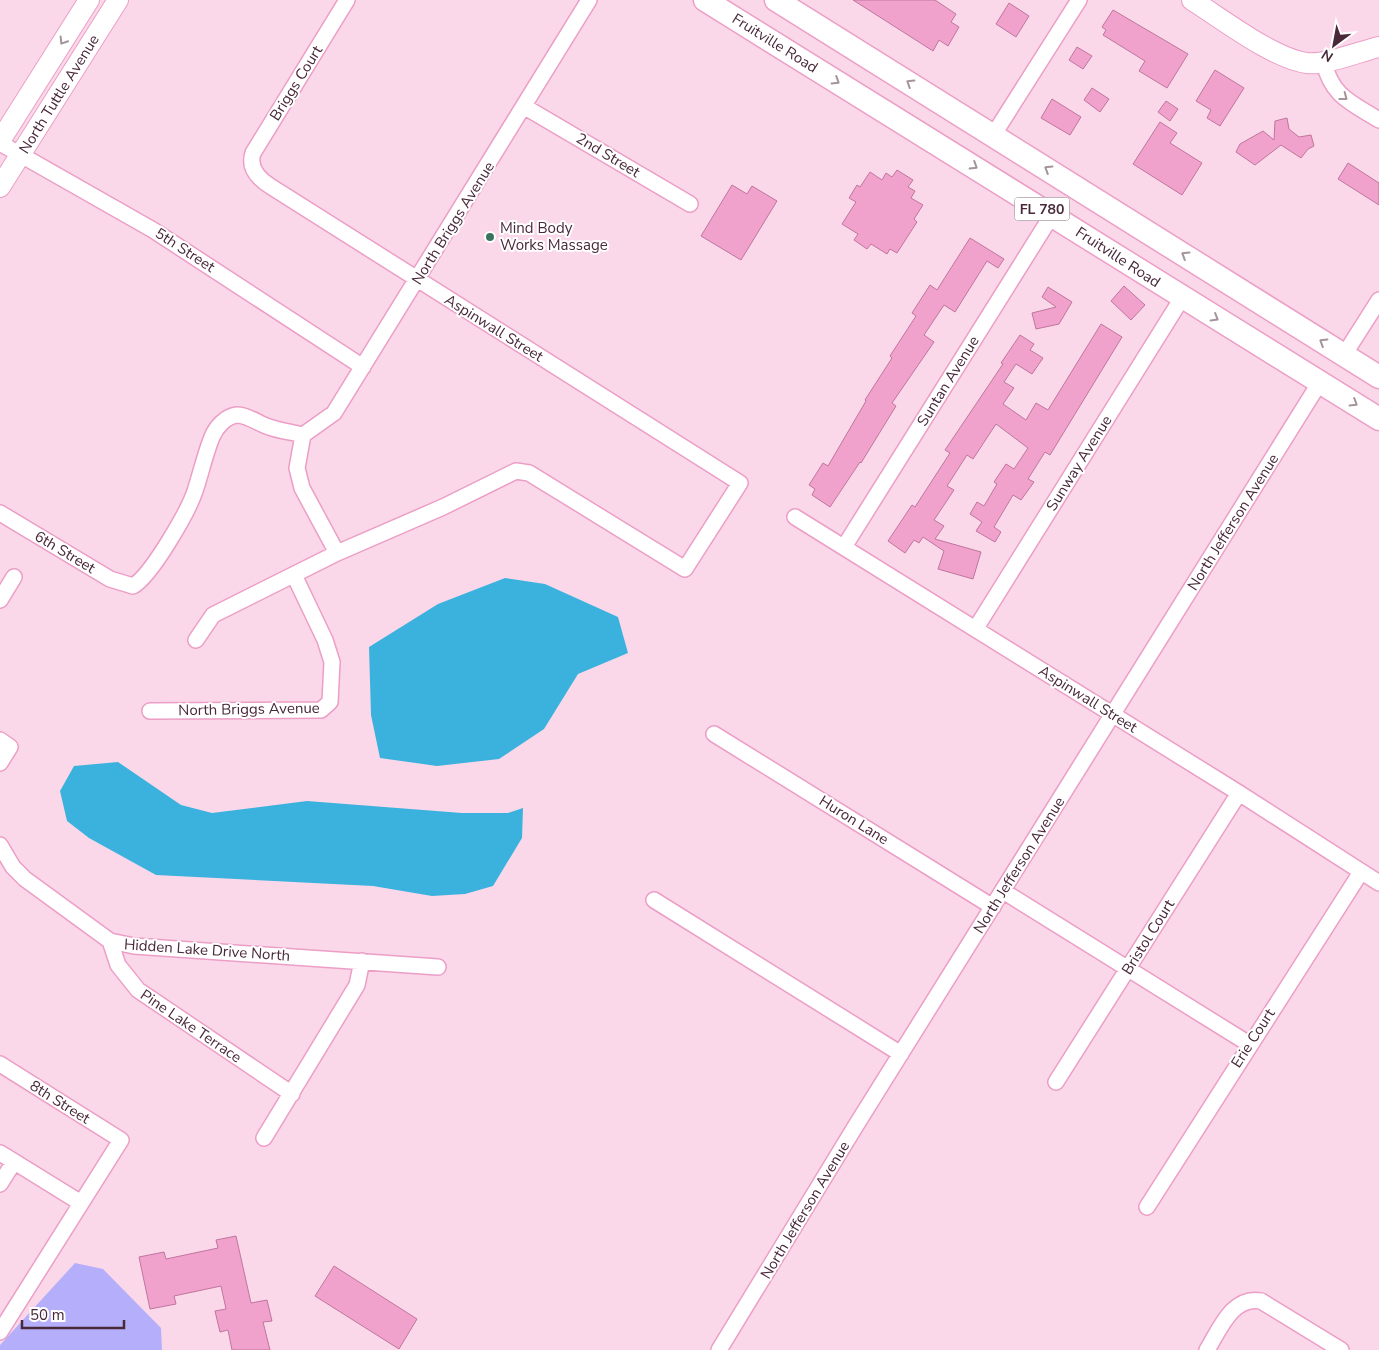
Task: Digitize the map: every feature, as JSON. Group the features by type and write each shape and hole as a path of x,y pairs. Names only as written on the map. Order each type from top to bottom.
{"main road":[{"name":"North Tuttle Avenue","path":"0,142 89,0"},
{"name":"North Tuttle Avenue","path":"0,188 118,0"},
{"name":"Fruitville Road","path":"705,0 1379,419"},
{"name":"FL 780","path":"776,0 994,134 1379,377"},
{"path":"1192,0 1288,58 1308,64 1324,62 1379,47"}],"street":[{"name":"Briggs Court","path":"253,168 251,158 253,153 347,0"},
{"name":"North Briggs Avenue","path":"303,435 334,413 525,107 589,0"},
{"path":"994,134 1079,0"},
{"path":"1324,62 1328,80 1339,95 1379,120"},
{"name":"2nd Street","path":"525,107 690,204"},
{"name":"5th Street","path":"0,142 153,230 363,367"},
{"name":"Aspinwall Street","path":"253,168 259,177 270,186 740,483 686,569 523,471 516,471 443,507 337,554"},
{"name":"Suntan Avenue","path":"844,547 1052,215"},
{"name":"Sunway Avenue","path":"976,628 1182,298"},
{"path":"1344,355 1379,300"},
{"name":"North Jefferson Avenue","path":"719,1350 901,1054 1320,382"},
{"name":"6th Street","path":"0,512 110,579 133,586 139,583 148,571 186,513 212,436 224,421 232,416 245,416 272,428 303,435"},
{"path":"196,640 213,615 337,554 302,488 297,468 303,435"},
{"name":"Aspinwall Street","path":"795,517 1239,792 1379,884"},
{"name":"North Briggs Avenue","path":"150,711 321,710 327,707 330,702 332,662 325,640 294,575"},
{"path":"0,600 14,577"},
{"name":"Huron Lane","path":"714,734 993,907"},
{"path":"0,763 5,744"},
{"name":"Bristol Court","path":"1056,1082 1239,792"},
{"name":"Hidden Lake Drive North","path":"0,844 13,867 25,879 110,941 134,946 438,967"},
{"name":"Erie Court","path":"1147,1207 1249,1044 1361,872"},
{"path":"1003,891 1249,1044"},
{"path":"654,900 901,1054"},
{"name":"Pine Lake Terrace","path":"110,941 118,965 138,990 292,1094"},
{"path":"264,1138 357,986 362,961"},
{"name":"8th Street","path":"0,1064 121,1140 81,1204"},
{"path":"0,1153 81,1204 0,1332"},
{"path":"0,1184 14,1162"},
{"path":"1207,1350 1235,1306 1249,1300 1261,1300 1341,1350"}],"shaded area":[{"path":"75,1263 103,1269 161,1328 162,1350 0,1350 0,1345"}],"water":[{"path":"505,578 545,584 618,617 628,653 578,674 544,729 499,759 437,766 380,758 371,715 369,647 438,604"},
{"path":"118,762 181,805 212,813 307,801 462,813 508,813 523,808 522,838 493,886 465,894 432,896 373,886 156,875 89,838 67,821 60,791 74,766"}],"building":[{"path":"853,0 935,0 956,14 951,22 959,27 948,46 939,40 933,51"},
{"path":"1009,3 1029,16 1016,37 996,24"},
{"path":"1113,10 1188,54 1167,88 1139,71 1145,61 1103,35 1106,30 1102,27"},
{"path":"1077,47 1092,56 1083,69 1069,60"},
{"path":"1215,70 1244,88 1220,126 1207,118 1211,110 1196,101"},
{"path":"1092,88 1109,99 1100,112 1084,100"},
{"path":"1052,99 1081,117 1070,135 1041,118"},
{"path":"1166,101 1178,109 1170,121 1158,112"},
{"path":"1287,118 1289,129 1299,137 1311,135 1314,146 1308,149 1301,158 1281,145 1255,165 1236,152 1240,144 1263,131 1274,140 1275,121"},
{"path":"1160,122 1177,133 1170,143 1202,163 1182,195 1133,164"},
{"path":"1348,163 1379,183 1379,205 1338,179"},
{"path":"897,170 913,180 908,187 915,191 911,198 923,205 914,219 917,222 897,253 890,249 887,254 871,244 867,249 854,240 858,234 842,224 856,202 849,198 857,185 860,187 870,172 882,180 886,173 892,177"},
{"path":"732,185 747,194 752,186 777,201 741,260 701,236"},
{"path":"970,238 1004,259 998,268 987,261 955,312 944,305 924,335 934,342 892,403 896,406 861,463 830,507 812,495 815,489 809,485 823,463 828,466 865,400 892,358 890,356 916,316 912,313 930,285 937,290"},
{"path":"1124,286 1145,305 1131,320 1111,301"},
{"path":"1048,287 1072,302 1059,324 1036,329 1032,313 1056,307 1042,297"},
{"path":"1101,324 1122,337 1050,455 1045,452 1028,479 1034,482 1021,500 1013,495 994,527 1001,532 995,542 976,531 982,522 970,514 977,502 984,506 997,484 994,482 1006,464 1014,469 1028,448 996,424 973,459 967,455 947,486 954,490 934,520 944,526 935,539 981,552 973,579 938,569 944,551 923,537 919,543 914,540 905,553 888,541 912,505 915,507 950,453 945,450 1003,364 1001,363 1020,335 1034,344 1030,350 1043,358 1032,374 1016,364 1004,382 1014,388 1003,404 1026,420 1036,403 1048,410"},
{"path":"236,1236 251,1303 267,1300 272,1321 263,1322 270,1350 232,1350 228,1330 220,1332 215,1311 226,1309 221,1286 174,1296 176,1304 150,1309 139,1257 164,1252 166,1259 218,1248 216,1240"},
{"path":"334,1266 417,1319 399,1349 315,1296"}],"place":[{"name":"Mind Body Works Massage","path":"490,237"}]}
